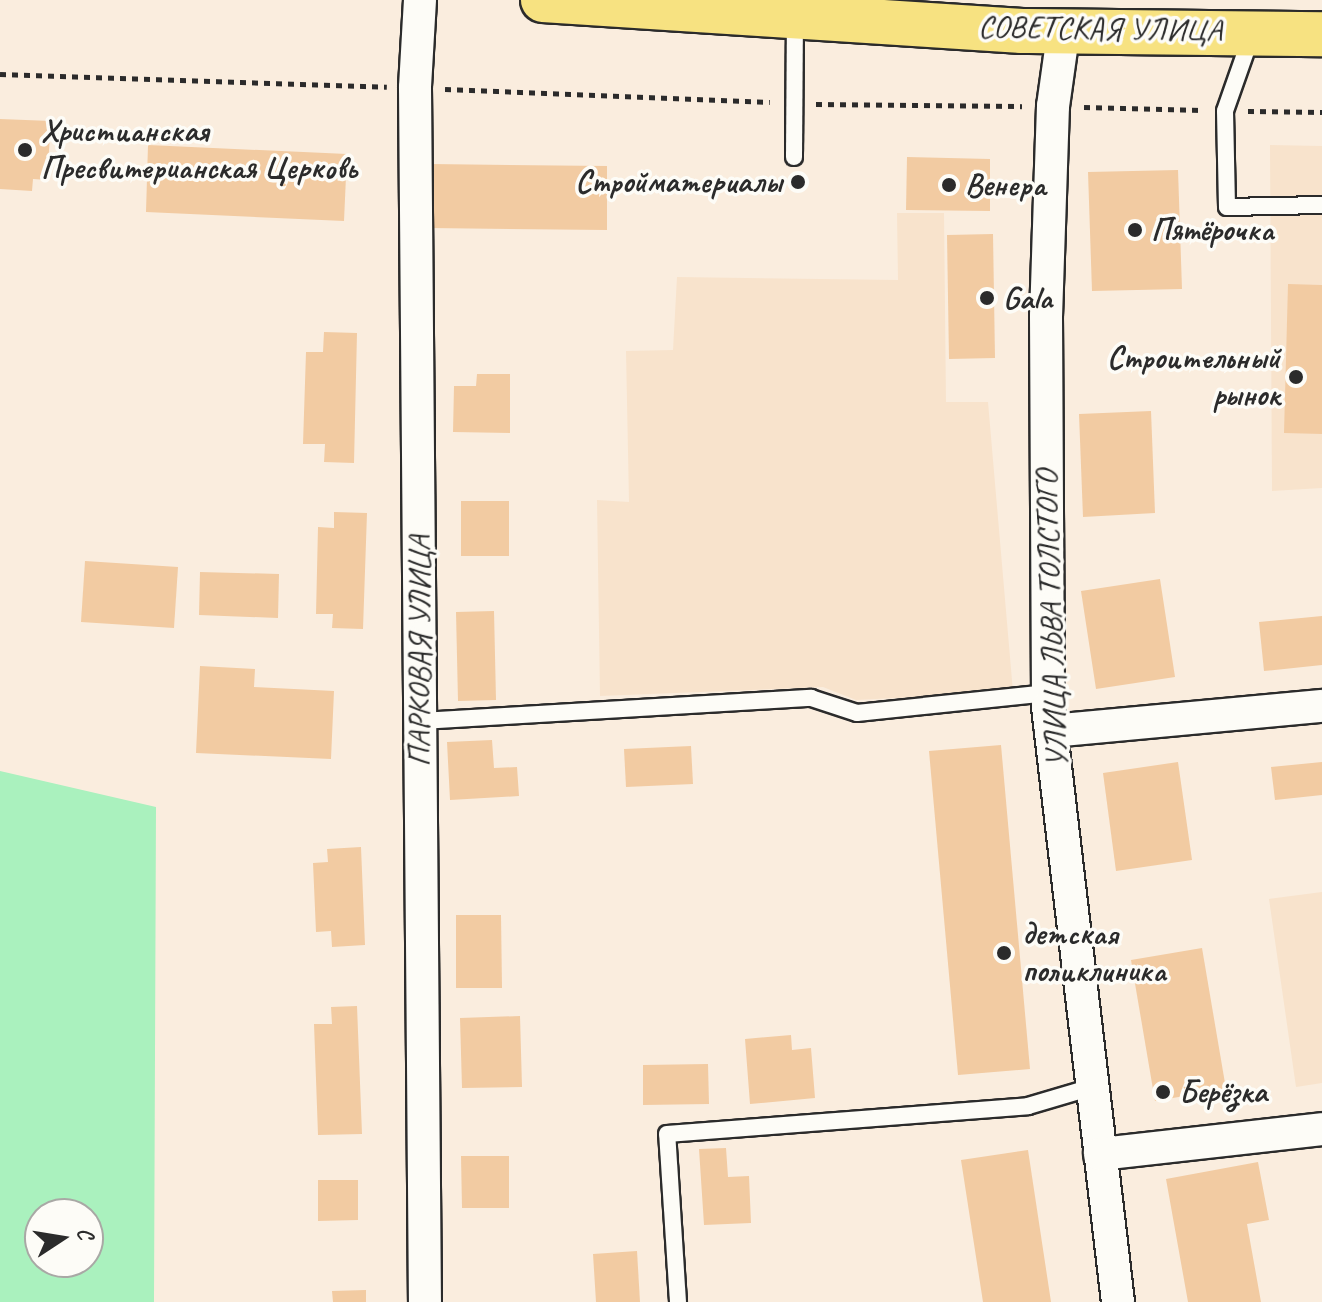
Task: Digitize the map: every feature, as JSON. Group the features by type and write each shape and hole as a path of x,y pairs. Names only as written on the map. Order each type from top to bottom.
{"main road":[{"name":"СОВЕТСКАЯ УЛИЦА","path":"543,0 795,20 992,14 1064,28 1322,34"}],"street":[{"name":"ПАРКОВАЯ УЛИЦА","path":"420,0 415,88 425,1302"},
{"name":"УЛИЦА ЛЬВА ТОЛСТОГО","path":"1064,28 1053,106 1046,316 1048,693 1118,1302"},
{"path":"1051,731 1322,706"},
{"path":"1100,1154 1322,1129"}],"lane":[{"path":"794,157 795,20"},
{"path":"1253,32 1225,111 1227,207 1322,205"},
{"path":"421,721 811,698 857,713 1048,693"},
{"path":"678,1302 667,1134 1028,1106 1092,1087"}],"path":[{"path":"0,74 794,103 1322,112"}],"shaded area":[{"name":"Строительный рынок","path":"1270,145 1322,146 1322,488 1272,491"},
{"path":"897,213 944,213 946,402 988,402 1013,692 856,700 823,687 600,696 597,500 629,502 626,351 673,350 677,277 898,280"},
{"path":"1322,892 1322,1083 1296,1087 1269,899"}],"green space":[{"path":"0,771 156,807 154,1302 0,1302"}],"building":[{"name":"Христианская Пресвитерианская Церковь","path":"0,119 51,121 47,180 33,179 32,191 0,189"},
{"path":"148,145 347,154 344,221 146,212"},
{"name":"Венера","path":"907,157 990,159 990,211 906,210"},
{"path":"430,164 607,166 607,230 429,228"},
{"name":"Пятёрочка","path":"1178,170 1182,289 1092,291 1088,172"},
{"path":"993,234 995,358 949,359 947,235"},
{"path":"1288,284 1322,285 1322,434 1284,433"},
{"path":"324,332 357,333 354,463 324,462 325,444 303,444 306,352 323,352"},
{"path":"477,374 510,374 510,433 453,432 454,386 476,386"},
{"path":"1151,411 1155,513 1083,517 1079,414"},
{"path":"461,501 509,501 509,556 461,556"},
{"path":"334,512 367,513 363,629 332,628 333,614 316,614 318,527 334,528"},
{"path":"85,561 178,567 174,628 81,622"},
{"path":"200,572 279,574 278,618 199,615"},
{"path":"1160,579 1175,677 1096,689 1081,591"},
{"path":"494,611 496,700 458,701 456,612"},
{"path":"1322,616 1322,665 1264,671 1259,622"},
{"path":"200,666 255,669 254,687 334,691 331,759 196,753"},
{"path":"492,740 494,768 517,767 519,796 450,800 447,742"},
{"path":"1001,745 1030,1069 958,1075 929,751"},
{"path":"691,746 693,784 626,787 624,749"},
{"path":"1178,762 1192,860 1116,871 1103,773"},
{"path":"1322,762 1322,795 1275,800 1271,767"},
{"path":"361,847 365,945 332,947 331,931 316,932 313,863 328,862 327,849"},
{"path":"456,915 501,915 502,988 456,988"},
{"path":"1202,948 1226,1089 1155,1101 1131,960"},
{"path":"357,1006 362,1134 318,1135 314,1024 332,1024 331,1007"},
{"path":"520,1016 522,1087 462,1088 460,1018"},
{"path":"791,1035 792,1050 811,1048 815,1098 750,1104 745,1039"},
{"path":"708,1064 709,1104 643,1105 643,1065"},
{"path":"726,1148 728,1177 749,1176 751,1223 704,1225 699,1149"},
{"path":"1028,1150 1051,1302 983,1302 961,1160"},
{"path":"461,1156 509,1156 509,1208 462,1208"},
{"path":"1258,1162 1269,1220 1247,1224 1261,1302 1188,1302 1166,1179"},
{"path":"318,1180 358,1180 358,1220 318,1221"},
{"path":"637,1251 640,1302 596,1302 593,1254"},
{"path":"366,1290 366,1302 333,1302 332,1291"}],"place":[{"name":"Христианская Пресвитерианская Церковь","path":"25,150"},
{"name":"Стройматериалы","path":"798,182"},
{"name":"Венера","path":"949,185"},
{"name":"Пятёрочка","path":"1135,230"},
{"name":"Gala","path":"987,298"},
{"name":"Строительный рынок","path":"1296,377"},
{"name":"детская поликлиника","path":"1004,953"},
{"name":"Берёзка","path":"1163,1092"}]}
